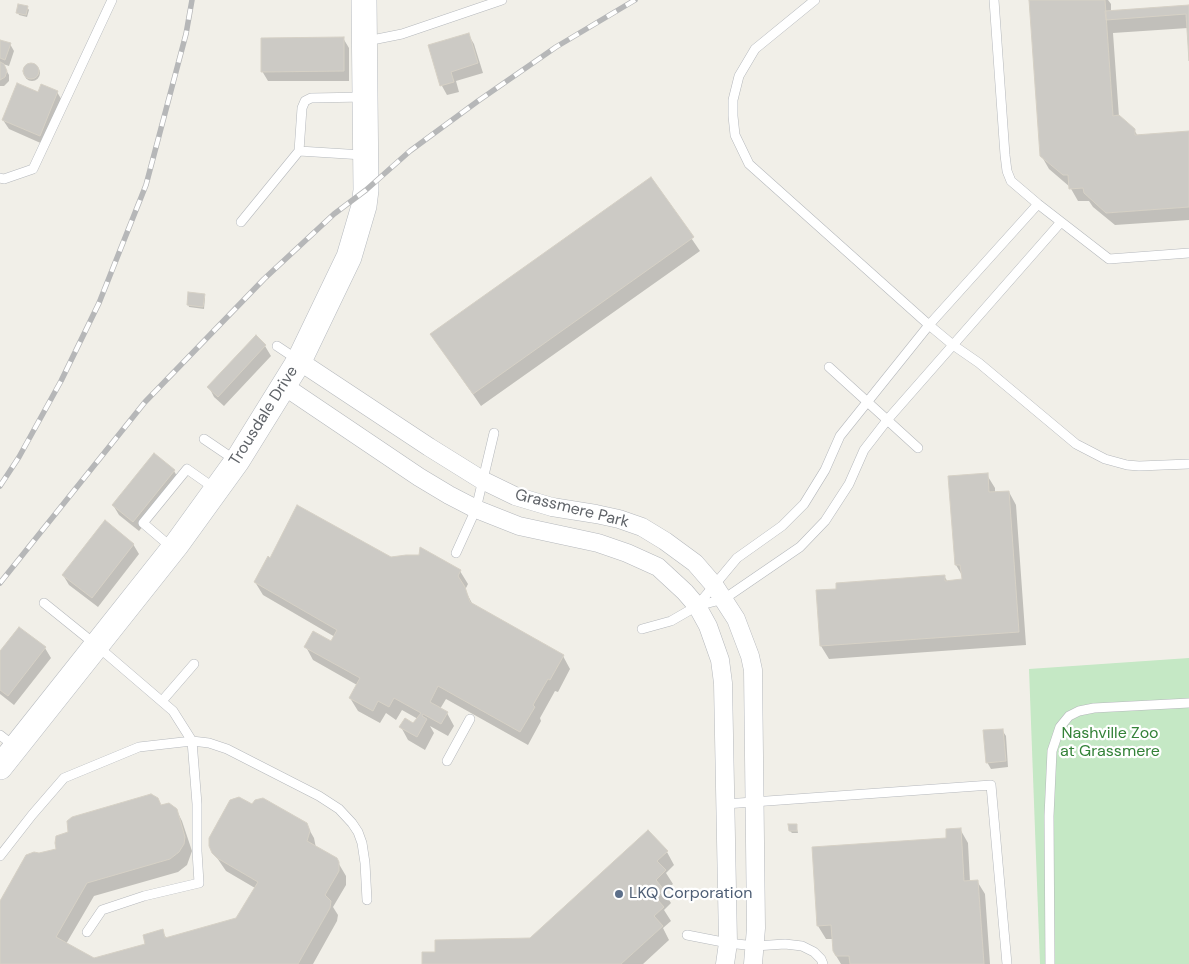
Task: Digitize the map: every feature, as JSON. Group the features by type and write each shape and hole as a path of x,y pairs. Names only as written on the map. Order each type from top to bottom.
{"street":[{"name":"Trousdale Drive","path":"0,767 8,741 96,644 173,549 237,462 299,361 349,257 358,232 364,206 366,155 364,0"},
{"name":"Grassmere Park","path":"299,361 429,447 482,480 514,496 542,504 619,519 642,527 695,563 719,592 736,619 750,656 753,670 755,946 753,964"},
{"name":"Grassmere Park","path":"284,386 419,477 449,495 476,509 519,526 598,544 627,553 658,567 697,606 708,626 720,660 723,683 728,943 725,964"}],"lane":[{"path":"0,178 33,169 112,0"},
{"path":"364,41 402,34 502,0"},
{"path":"815,0 755,49 739,76 733,100 735,135 749,164 928,325 979,363 1041,416 1090,452 1105,460 1127,465 1189,464"},
{"path":"994,0 1007,171 1011,181 1109,259 1189,253"},
{"path":"241,222 299,151 302,108 306,101 311,98 365,97"},
{"path":"299,151 366,155"},
{"path":"697,606 719,592 737,558 782,526 804,504 824,470 840,436 928,325 1038,204"},
{"path":"642,629 671,621 800,546 825,520 850,484 864,450 888,419 1061,222"},
{"path":"277,346 299,361"},
{"path":"829,368 868,401 918,448"},
{"path":"456,553 476,509 494,433"},
{"path":"204,439 237,462"},
{"path":"173,549 143,523 188,469 216,490"},
{"path":"44,603 96,644 173,711 192,741 197,804 199,883 144,896 102,910 87,932"},
{"path":"162,702 194,664"},
{"path":"1050,964 1048,816 1052,751 1060,727 1069,716 1079,711 1094,708 1189,703"},
{"path":"447,761 470,720"},
{"path":"0,856 64,778 139,747 192,741 209,743 226,749 319,796 339,809 352,823 362,843 367,900"},
{"path":"725,804 992,785 1006,964"},
{"path":"687,936 755,946 785,944 806,947 818,955 823,964"}],"green space":[{"name":"Nashville Zoo at Grassmere","path":"1189,658 1189,964 1040,964 1029,669"}],"building":[{"path":"1029,0 1105,0 1113,116 1119,115 1135,129 1135,135 1189,131 1189,207 1106,213 1084,193 1083,188 1069,189 1068,175 1063,175 1040,156"},
{"path":"18,4 28,6 26,15 16,13"},
{"path":"1189,5 1189,61 1186,14 1106,20 1105,11"},
{"path":"469,33 478,63 451,72 454,82 440,86 428,45"},
{"path":"344,37 344,71 261,72 261,38"},
{"path":"0,40 11,43 5,60 0,58"},
{"path":"0,62 4,64 7,71 5,77 0,80"},
{"path":"28,63 34,63 39,68 37,77 28,79 23,74 23,68"},
{"path":"17,83 38,92 41,84 58,91 40,136 2,120"},
{"path":"651,177 694,237 473,394 430,334"},
{"path":"188,292 205,294 203,307 187,305"},
{"path":"256,335 266,345 218,397 207,387"},
{"path":"154,453 175,470 133,522 112,505"},
{"path":"988,473 989,492 1009,491 1019,632 820,646 816,590 836,589 836,583 945,575 945,581 962,579 960,565 955,565 948,476"},
{"path":"297,505 391,557 419,555 420,547 461,570 458,576 465,587 470,602 564,655 533,705 535,707 520,732 438,686 430,702 448,712 441,724 423,714 422,716 427,719 417,737 399,727 405,718 413,723 421,713 394,698 389,707 378,701 373,711 349,698 360,678 304,647 313,631 331,641 337,630 254,582 268,556 270,558"},
{"path":"105,520 134,544 92,598 62,575"},
{"path":"19,627 46,647 8,696 0,690 0,651"},
{"path":"1003,729 1006,761 986,763 983,730"},
{"path":"151,794 158,798 161,805 169,803 177,809 185,837 184,844 179,852 170,859 87,883 56,937 94,958 145,944 143,935 163,929 165,938 236,918 258,882 217,858 209,846 209,838 230,800 239,797 252,804 255,800 263,798 307,823 310,831 307,841 337,858 339,862 339,871 325,895 331,901 330,908 298,964 0,964 0,901 26,855 56,849 56,836 68,832 67,821 72,817"},
{"path":"788,824 797,824 797,831 789,831"},
{"path":"961,828 964,881 978,880 984,964 850,964 849,956 836,956 833,951 831,925 817,926 812,847 946,838 946,829"},
{"name":"LKQ Corporation","path":"648,830 668,851 657,861 666,870 656,880 664,890 656,898 664,907 654,916 663,926 621,964 422,964 422,952 435,952 435,940 530,938"}],"railway":[{"path":"0,486 19,457 61,381 99,303 146,185 186,34 192,0"},
{"path":"0,583 145,402 264,279 334,214 366,190 410,151 478,101 556,47 635,0"}],"place":[{"name":"LKQ Corporation","path":"619,894"}]}
